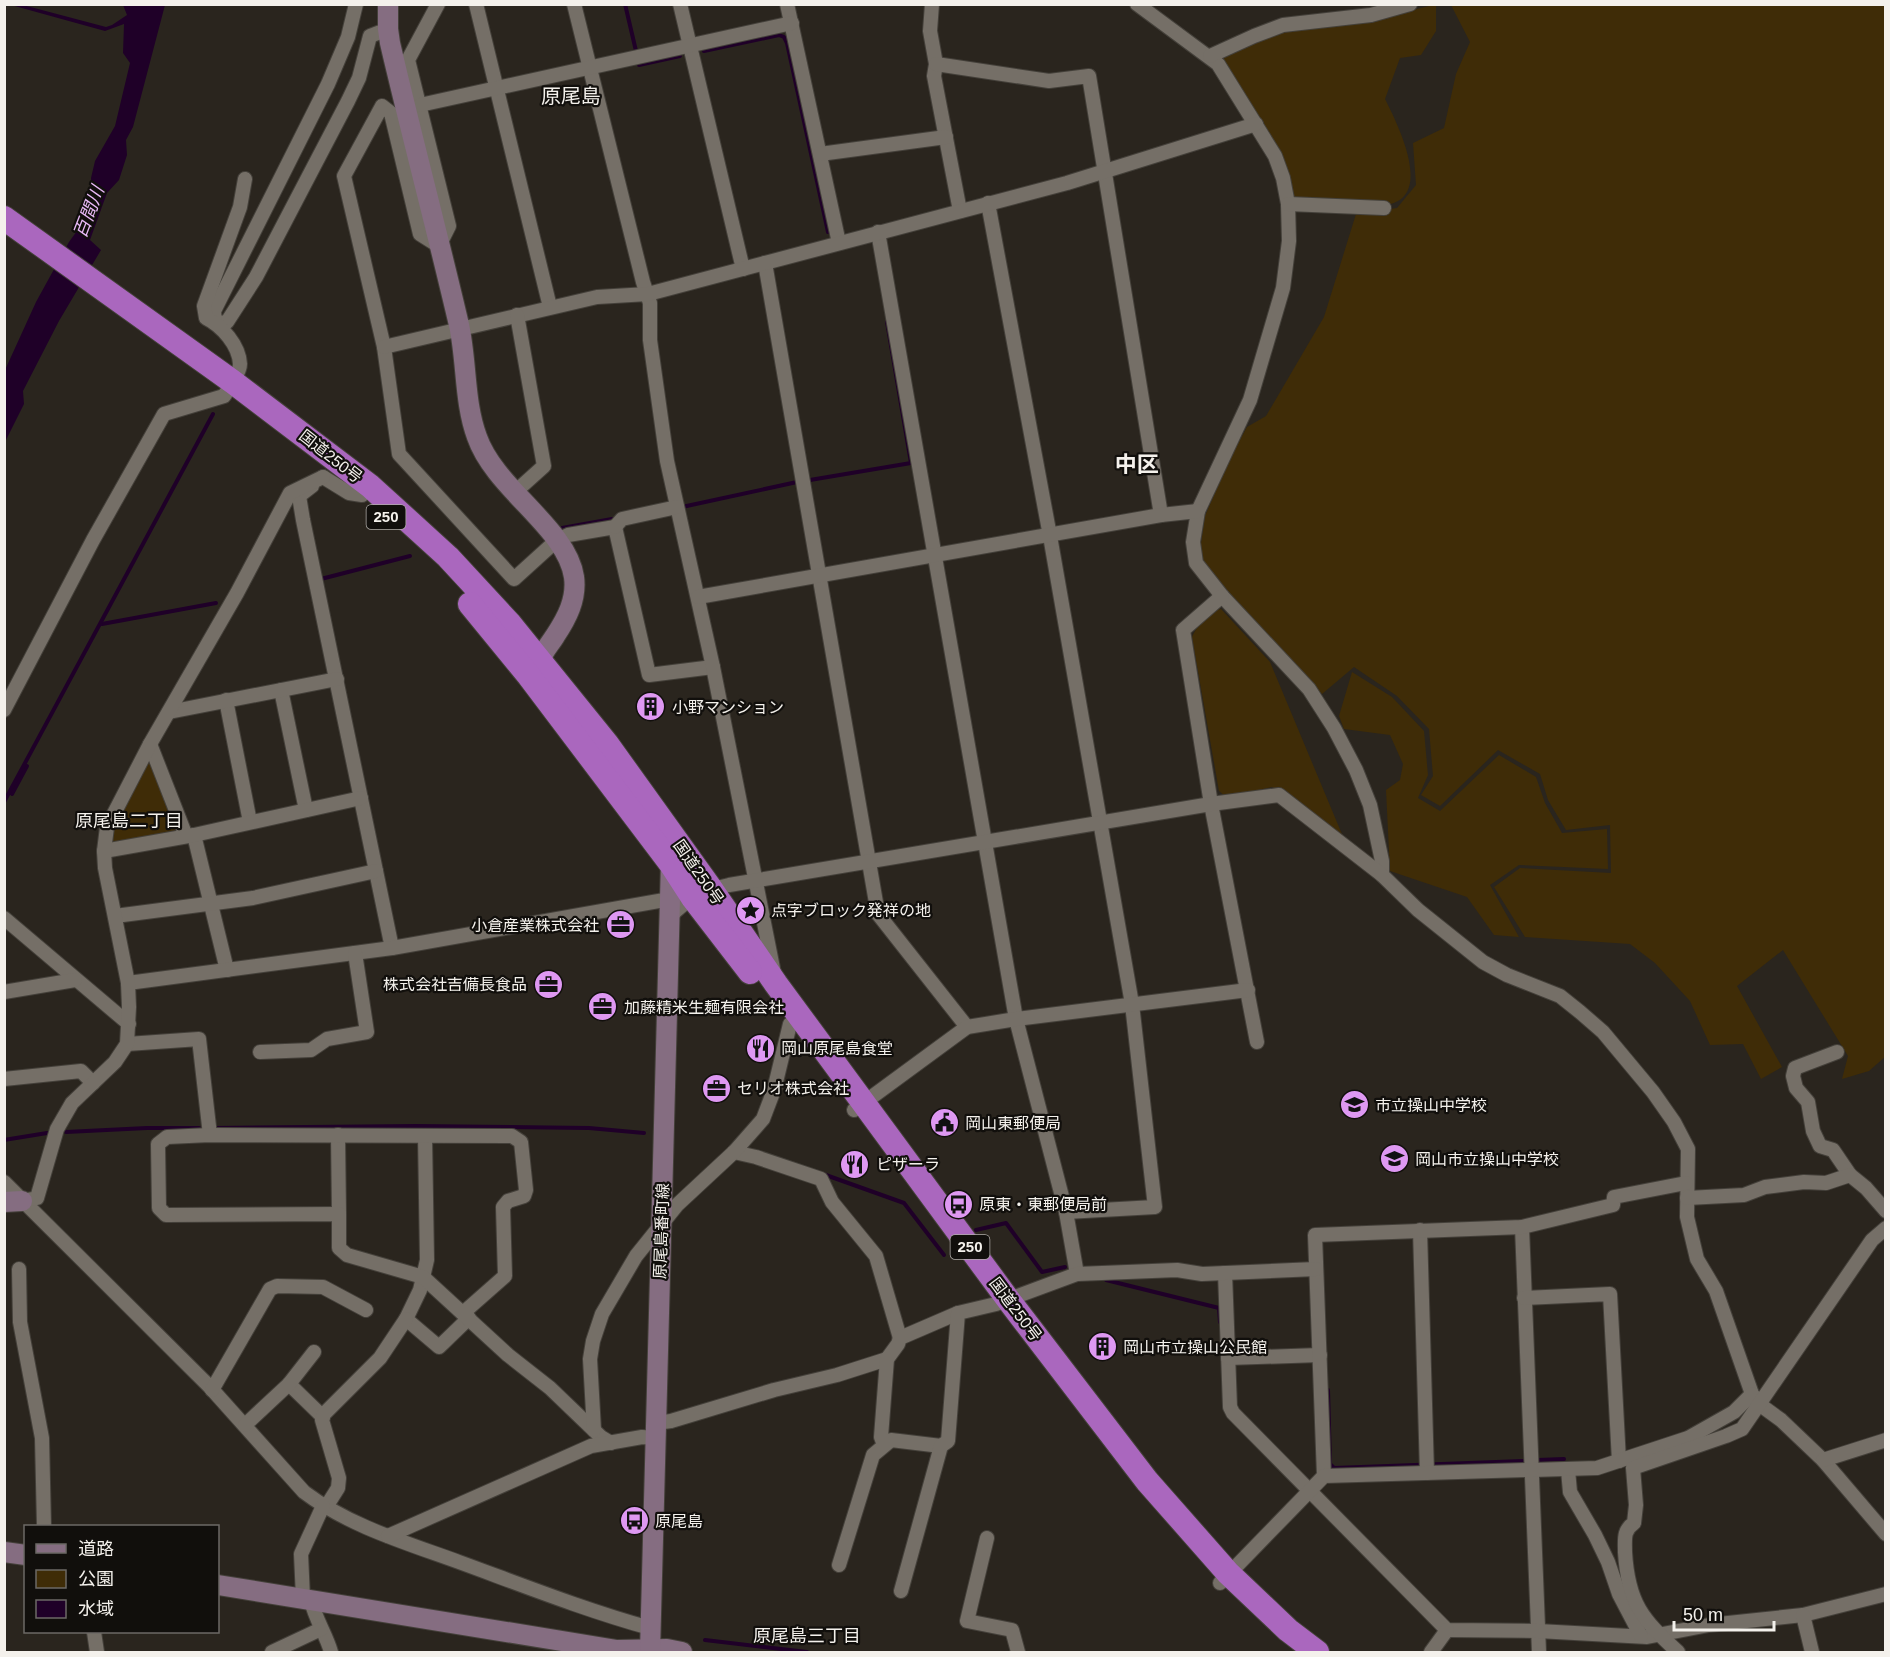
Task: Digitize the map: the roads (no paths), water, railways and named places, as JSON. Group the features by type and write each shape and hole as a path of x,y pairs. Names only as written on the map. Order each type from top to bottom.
{"highway":[{"name":"国道250号","path":"4,218 226,383 362,495 410,540 473,606 671,864 686,900 859,1106"},
{"name":"国道250号","path":"4,229 322,447 448,557 510,624 586,718 657,813 686,900 776,984 859,1106 1137,1491 1298,1653"},
{"name":"国道250号","path":"1224,1578 1317,1653"}],"street":[{"path":"4,710 93,540 164,414 224,396 226,383 240,366 237,353 229,338 215,322 214,311 328,84 348,37 356,4"},
{"path":"438,4 408,60 449,226 439,246"},
{"path":"476,4 550,307"},
{"path":"574,4 650,303 650,340 668,462 713,667 776,984 785,1018 774,1090 763,1119 737,1149 677,1205 636,1256 602,1314 596,1328 590,1359 594,1430"},
{"path":"680,4 743,269"},
{"path":"787,4 839,243"},
{"path":"932,4 930,32 936,64 934,76 960,211"},
{"path":"1137,4 1218,64 1275,156 1283,178 1288,204 1289,241 1283,288 1250,400 1198,511 1193,542 1197,563 1222,596 1309,689 1334,728 1356,770 1370,805 1382,861 1382,875"},
{"path":"1210,56 1283,26 1371,15 1410,4"},
{"path":"245,179 240,207 204,306 206,318 215,322 227,322 256,277 359,78 370,36 390,11"},
{"path":"390,11 406,114 459,328 477,437 489,463 567,554 574,578 573,605 554,638 544,650 540,663"},
{"path":"420,105 792,23"},
{"path":"936,64 1049,81 1089,76 1161,515"},
{"path":"439,246 420,234 391,113 382,106 344,176 384,347 399,454 514,579 557,540 568,535 615,527 622,519 677,507"},
{"path":"384,347 597,297 648,294 1067,183 1256,124"},
{"path":"820,154 946,137"},
{"path":"988,203 1050,536 1132,1004 1155,1208 1066,1212"},
{"path":"1288,204 1384,208"},
{"path":"878,232 1016,1019 1066,1212 1077,1274"},
{"path":"765,263 878,914 967,1027"},
{"path":"514,493 544,466 517,315"},
{"path":"323,477 349,494 362,495"},
{"path":"323,477 299,496 392,948"},
{"path":"13,1201 37,1198 57,1129 72,1103 115,1062 127,1044 128,983 104,851 107,827 150,744 237,593 290,493 323,477"},
{"path":"698,597 1161,515 1198,511"},
{"path":"615,527 649,675 713,667"},
{"path":"1222,596 1183,630 1211,804 1257,1042"},
{"path":"169,712 337,679"},
{"path":"281,690 306,810"},
{"path":"226,700 250,822"},
{"path":"150,744 190,836 212,903 227,970"},
{"path":"128,983 392,948 686,900 757,882 986,841 1279,795 1382,875 1418,910 1484,962 1507,975 1560,996 1603,1032 1653,1092 1674,1122 1688,1149 1687,1217 1697,1259 1716,1291 1756,1399 1781,1419 1823,1460 1886,1534"},
{"path":"104,851 190,836 361,798"},
{"path":"657,813 669,842 671,864"},
{"path":"115,916 253,898 376,871"},
{"name":"原尾島番町線","path":"650,1651 661,1225 686,900"},
{"path":"4,918 129,1024"},
{"path":"260,1053 311,1050 327,1039 367,1032 355,953"},
{"path":"4,992 75,980"},
{"path":"859,1106 967,1027 1248,990"},
{"path":"127,1044 199,1039 210,1135"},
{"path":"1837,1052 1795,1068 1793,1077 1796,1088 1808,1102 1813,1131 1820,1146 1833,1150 1850,1175 1866,1188 1886,1211"},
{"path":"4,1079 81,1071 93,1083"},
{"path":"339,1214 166,1215 159,1208 158,1144 167,1137 210,1135 512,1136 521,1142 526,1190 524,1196 508,1201 503,1208 505,1276 439,1347 406,1319"},
{"path":"338,1135 339,1248 347,1255 423,1277 611,1443"},
{"path":"323,1417 380,1358 406,1319 420,1290 427,1260 424,1136"},
{"path":"737,1149 821,1179 832,1202 876,1256 900,1338 887,1359 881,1437 884,1445"},
{"path":"1687,1198 1744,1195 1765,1187 1804,1182 1826,1184 1850,1175"},
{"path":"4,1182 13,1201 212,1390 304,1492 324,1506 388,1536 578,1606 650,1628"},
{"path":"1324,1476 1316,1235 1522,1227 1613,1205 1614,1197 1686,1183"},
{"path":"1522,1227 1539,1653"},
{"path":"1651,1636 1646,1621 1634,1601 1628,1580 1625,1535 1627,1527 1634,1523 1636,1505 1633,1468 1726,1437 1742,1429 1756,1399 1872,1240 1886,1228"},
{"path":"1419,1230 1426,1467"},
{"path":"19,1269 20,1323 42,1438 44,1525"},
{"path":"900,1338 957,1313 1001,1301 1077,1274 1177,1270 1202,1274 1316,1269"},
{"path":"1226,1273 1230,1407 1233,1413 1447,1630 1651,1636 1708,1625 1803,1615 1886,1594"},
{"path":"212,1390 270,1289 278,1286 323,1287 366,1310"},
{"path":"1524,1298 1610,1294 1619,1461"},
{"path":"901,1591 941,1446 948,1441 957,1313"},
{"path":"244,1425 289,1384 314,1352"},
{"path":"1228,1358 1320,1355"},
{"path":"388,1536 591,1446 642,1437 671,1421 887,1359"},
{"path":"289,1384 323,1417 339,1478 338,1488 324,1506 301,1554 307,1599 326,1636 331,1653"},
{"path":"1224,1578 1324,1476 1426,1467 1531,1470 1597,1468 1688,1438 1756,1399"},
{"path":"839,1565 873,1455 891,1440 941,1446"},
{"path":"1823,1460 1886,1440"},
{"path":"1569,1470 1570,1492 1596,1535 1619,1594 1651,1636 1678,1653"},
{"path":"987,1538 968,1622 1012,1630 1018,1653"},
{"path":"4,1552 24,1555"},
{"path":"219,1585 617,1650 667,1649 682,1653"},
{"path":"1803,1615 1812,1653"},
{"path":"272,1653 321,1629"},
{"path":"1431,1653 1447,1630"},
{"path":"94,1633 97,1653"}],"water":[{"name":"百間川","path":"11,5 23,5 106,27 127,15 123,5 165,5 133,127 126,140 127,155 119,180 107,193 90,240 101,250 59,321 23,391 24,404 5,442 5,370 36,302 69,242 82,224 92,193 91,178 95,161 115,126 130,63 123,53 124,24 105,31"}],"waterway":[{"path":"625,4 636,51"},
{"path":"704,51 779,35 784,37 828,232"},
{"path":"639,63 639,65 680,56"},
{"path":"810,480 911,463 887,322"},
{"path":"4,802 213,414"},
{"path":"682,507 797,482"},
{"path":"562,528 612,519"},
{"path":"321,579 410,556"},
{"path":"102,624 216,603"},
{"path":"12,794 27,766"},
{"path":"216,1128 416,1126 589,1128 644,1133"},
{"path":"66,1132 199,1128"},
{"path":"4,1140 47,1133"},
{"path":"823,1174 904,1203 944,1255"},
{"path":"976,1230 1006,1223 1042,1272 1065,1267"},
{"path":"1106,1280 1219,1308 1220,1322"},
{"path":"1328,1390 1330,1464 1334,1468 1523,1461"},
{"path":"1538,1460 1564,1459"},
{"path":"705,1640 807,1652"}],"place":[{"name":"小野マンション","path":"651,707"},
{"name":"点字ブロック発祥の地","path":"750,910"},
{"name":"小倉産業株式会社","path":"620,925"},
{"name":"株式会社吉備長食品","path":"548,984"},
{"name":"加藤精米生麺有限会社","path":"603,1007"},
{"name":"岡山原尾島食堂","path":"760,1048"},
{"name":"セリオ株式会社","path":"716,1088"},
{"name":"市立操山中学校","path":"1354,1105"},
{"name":"岡山東郵便局","path":"944,1123"},
{"name":"岡山市立操山中学校","path":"1394,1159"},
{"name":"ピザーラ","path":"855,1164"},
{"name":"原東・東郵便局前","path":"958,1204"},
{"name":"岡山市立操山公民館","path":"1102,1347"},
{"name":"原尾島","path":"634,1521"}],"district":[{"name":"原尾島","path":"571,96"},
{"name":"中区","path":"1137,464"},
{"name":"原尾島二丁目","path":"129,821"},
{"name":"原尾島三丁目","path":"807,1636"}]}
